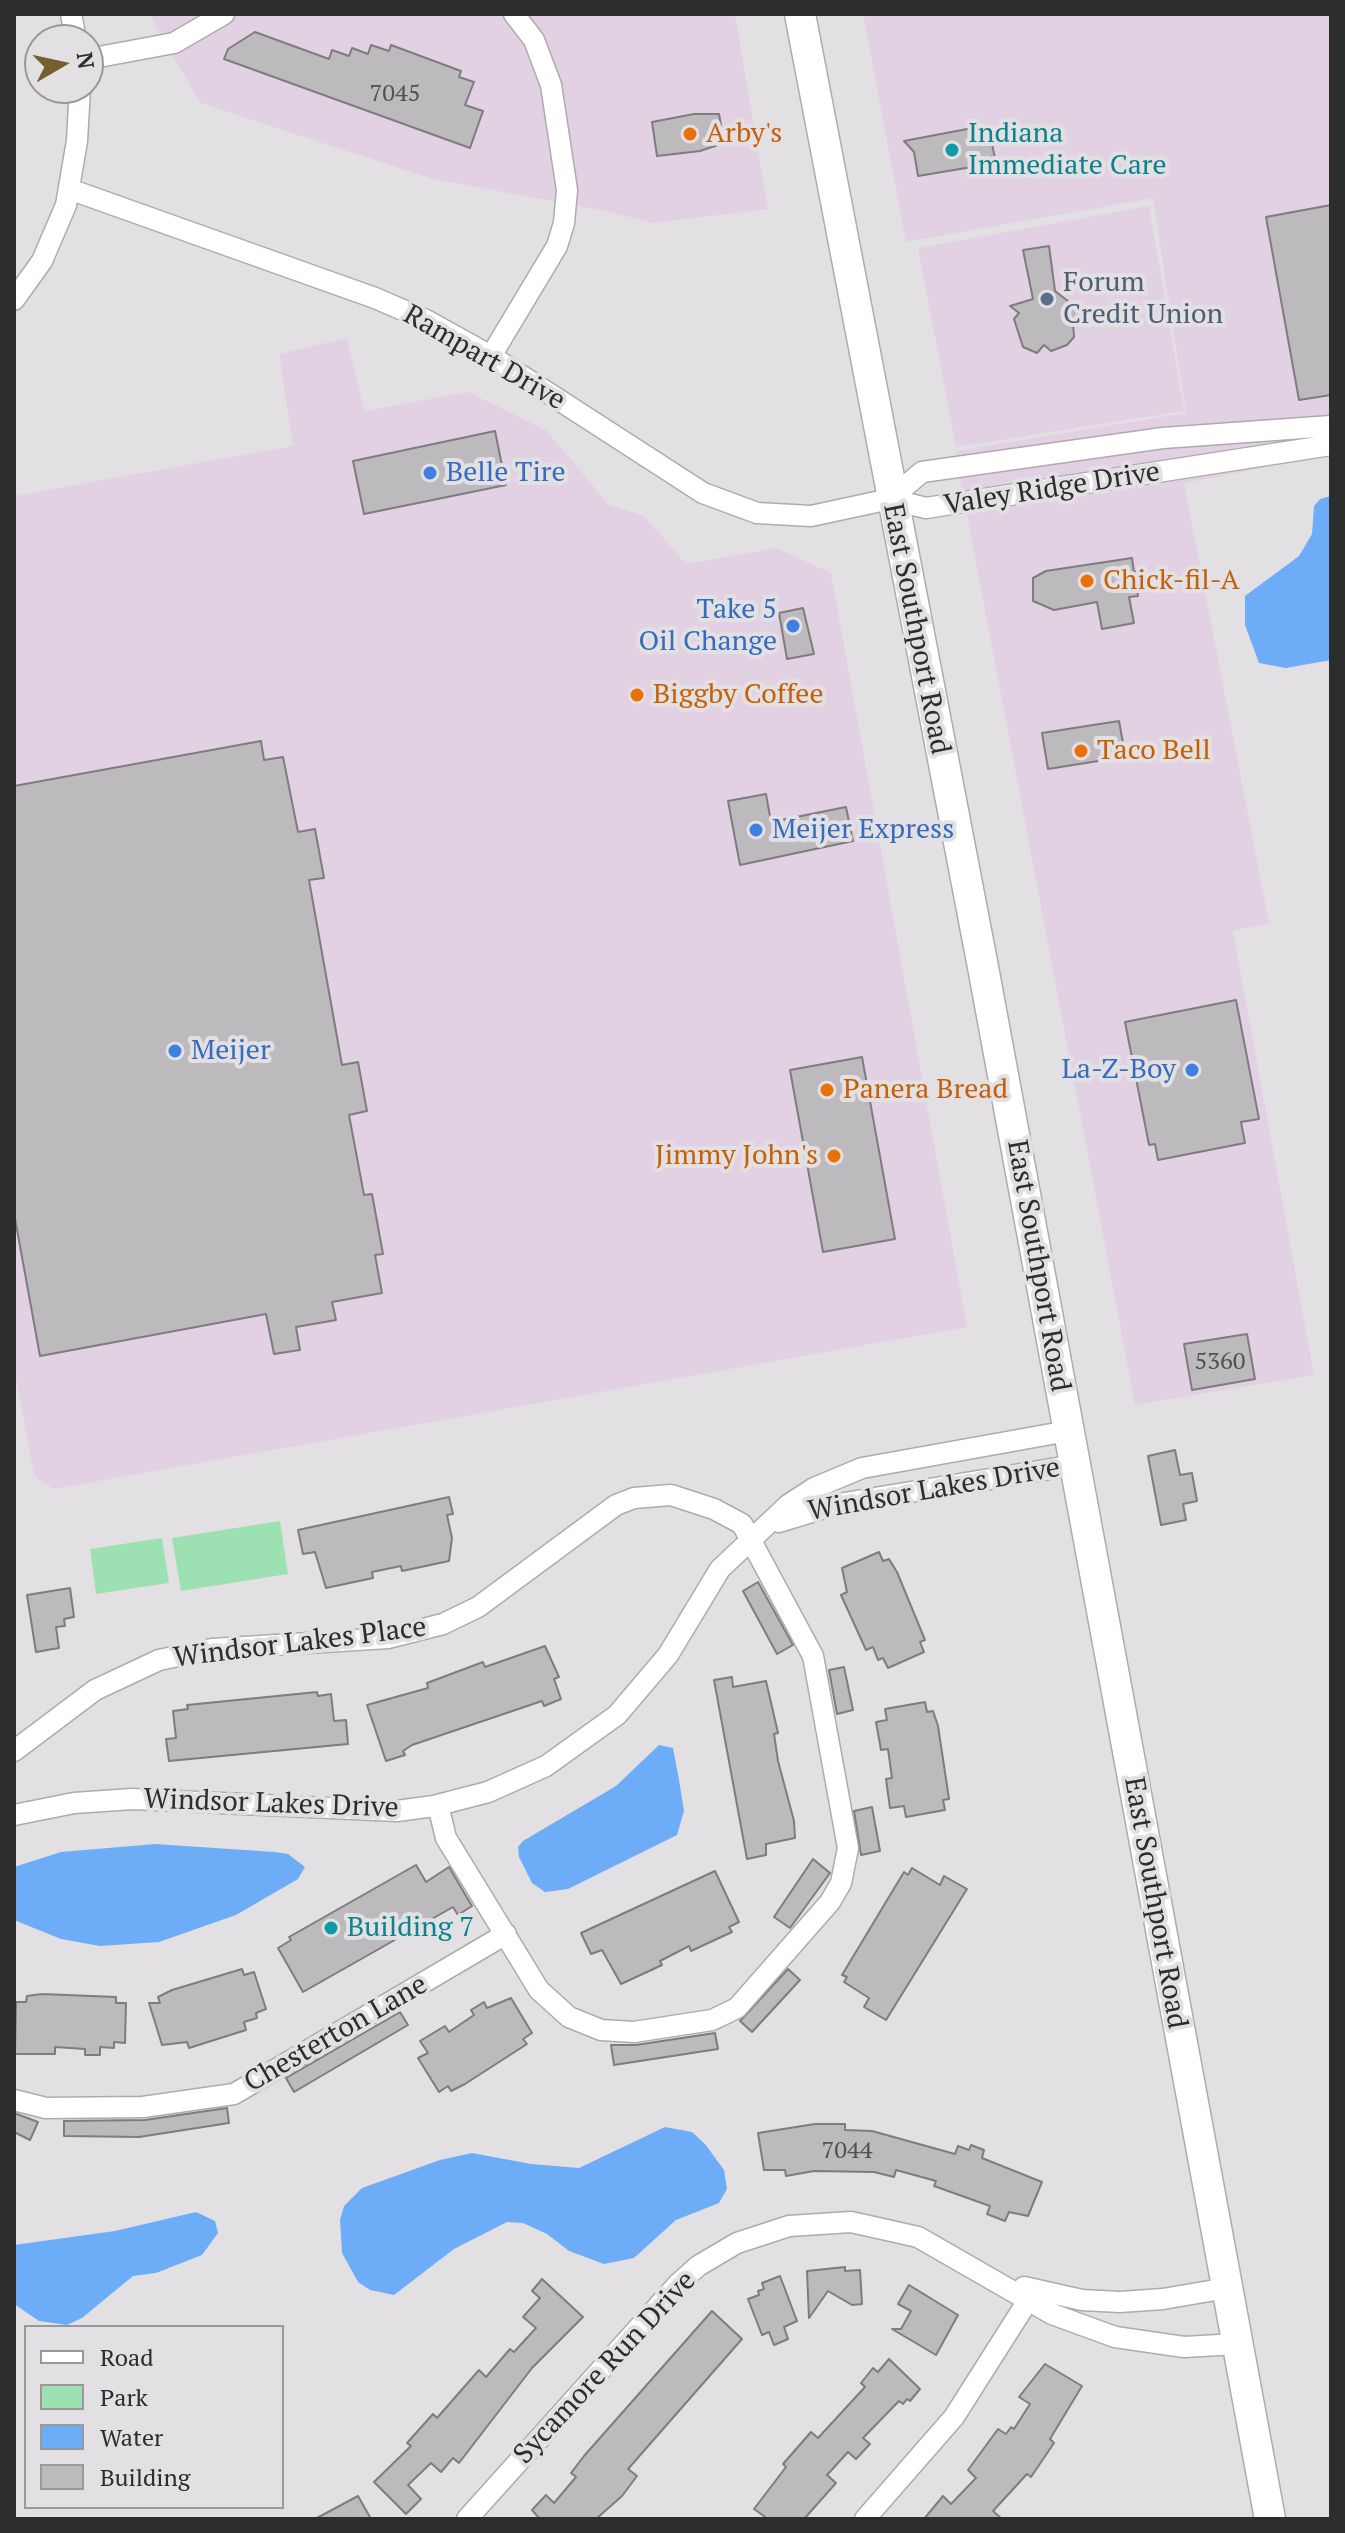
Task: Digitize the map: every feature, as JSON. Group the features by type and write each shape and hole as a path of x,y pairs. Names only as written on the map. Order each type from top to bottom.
{"main road":[{"name":"East Southport Road","path":"800,14 890,499 983,967 1270,2519"}],"street":[{"path":"104,56 174,43 224,14"},
{"path":"491,356 557,246 564,223 567,190 551,85 534,40 514,14"},
{"path":"14,300 42,261 61,221 69,189 80,104"},
{"name":"Rampart Drive","path":"69,189 375,298 453,334 703,493 730,505 757,513 799,516 890,499"},
{"name":"Valey Ridge Drive","path":"890,499 922,472 1163,438 1331,426"},
{"name":"Valey Ridge Drive","path":"890,499 926,508 1331,445"},
{"name":"Windsor Lakes Drive","path":"14,1815 74,1803 123,1799 372,1812 438,1805 488,1792 530,1775 577,1747 617,1715 668,1655 720,1569 751,1538 814,1488 862,1468 1068,1431"},
{"name":"Windsor Lakes Drive","path":"751,1538 804,1512 838,1504 1075,1465"},
{"name":"Windsor Lakes Place","path":"14,1751 95,1690 159,1660 212,1649 388,1638 443,1624 478,1607 616,1505 634,1498 665,1495 701,1504 730,1515 751,1538"},
{"path":"438,1805 446,1838 545,1996 582,2024 620,2033 712,2020 739,2005 828,1906 843,1877 848,1836 813,1656 751,1538"},
{"name":"Chesterton Lane","path":"14,2100 46,2108 143,2107 234,2094 506,1934"},
{"name":"Sycamore Run Drive","path":"467,2519 666,2297 698,2266 737,2243 789,2226 836,2222 866,2224 918,2237 983,2274 1031,2296 1076,2325 1129,2341 1184,2347 1237,2344"},
{"name":"Sycamore Run Drive","path":"1031,2296 1120,2302 1163,2299 1227,2288"},
{"path":"865,2519 954,2417 1031,2296"}],"shaded area":[{"path":"149,14 735,14 768,209 653,223 606,211 433,179 200,103"},
{"path":"863,14 1331,14 1331,455 1184,483 1269,923 1233,931 1314,1375 1135,1405 955,451 1186,413 1153,198 906,242"},
{"path":"1149,206 1184,411 956,447 918,248"},
{"path":"347,338 364,411 468,392 546,430 609,505 644,516 686,564 776,548 831,573 967,1327 53,1489 34,1476 14,1367 14,496 293,446 279,354"}],"green space":[{"path":"280,1521 288,1574 181,1591 172,1538"},
{"path":"162,1538 169,1583 96,1594 90,1549"}],"water":[{"path":"1331,496 1331,660 1286,668 1259,663 1245,625 1245,596 1299,556 1312,534 1314,506 1320,499"},
{"path":"659,1745 673,1748 684,1811 677,1835 568,1889 545,1892 532,1883 519,1857 518,1847 523,1841 616,1786"},
{"path":"155,1844 275,1852 288,1854 305,1867 298,1879 236,1915 159,1942 100,1946 61,1939 14,1920 14,1867 61,1852"},
{"path":"665,2127 692,2132 705,2144 724,2170 727,2189 719,2203 676,2220 634,2258 604,2264 569,2251 547,2234 523,2223 507,2222 454,2249 394,2295 370,2290 358,2282 342,2253 340,2220 344,2206 362,2188 440,2160 472,2153 531,2164 579,2168"},
{"path":"196,2212 215,2221 218,2233 202,2255 156,2273 133,2276 82,2318 67,2325 39,2321 14,2304 14,2245 115,2231"}],"building":[{"path":"255,32 329,59 332,50 349,56 352,48 368,54 371,45 389,51 391,45 461,71 459,77 474,82 465,105 483,111 470,148 224,59 228,49"},
{"name":"Arby's","path":"694,114 719,114 724,143 700,151 657,156 652,122"},
{"name":"Indiana Immediate Care","path":"988,125 996,163 918,176 914,152 904,141"},
{"path":"1331,205 1331,395 1299,400 1266,217"},
{"name":"Forum Credit Union","path":"1049,246 1055,291 1082,312 1073,323 1074,337 1067,345 1051,351 1044,345 1037,353 1023,347 1014,319 1019,313 1010,306 1033,299 1023,250"},
{"name":"Belle Tire","path":"495,431 506,485 364,514 353,461"},
{"name":"Chick-fil-A","path":"1132,558 1134,572 1140,571 1142,587 1137,588 1138,596 1129,597 1134,623 1102,629 1097,602 1054,610 1033,601 1033,578 1046,571"},
{"name":"Take 5 Oil Change","path":"803,608 814,654 787,659 779,613"},
{"name":"Taco Bell","path":"1119,721 1123,743 1115,744 1117,758 1048,769 1042,733"},
{"name":"Meijer","path":"261,741 264,760 283,757 298,832 315,829 324,878 309,880 342,1065 358,1062 367,1111 349,1115 364,1195 372,1194 383,1254 375,1255 382,1293 332,1302 336,1320 296,1327 300,1350 274,1354 266,1314 40,1356 14,1213 14,786"},
{"path":"766,794 771,822 846,807 853,841 740,865 728,801"},
{"name":"La-Z-Boy","path":"1236,1000 1259,1119 1241,1122 1245,1143 1158,1160 1155,1144 1149,1145 1125,1022"},
{"path":"862,1057 895,1239 823,1252 790,1070"},
{"path":"1247,1334 1255,1379 1192,1390 1184,1344"},
{"path":"1175,1450 1180,1475 1192,1473 1197,1501 1183,1504 1186,1520 1161,1525 1148,1456"},
{"path":"449,1497 453,1514 447,1515 452,1538 449,1561 402,1571 401,1566 372,1572 373,1578 326,1588 315,1552 303,1554 298,1530"},
{"path":"879,1552 883,1561 889,1559 897,1572 925,1640 920,1642 924,1652 888,1668 883,1658 878,1660 873,1647 866,1650 841,1595 847,1592 842,1568"},
{"path":"758,1582 793,1645 777,1654 743,1591"},
{"path":"70,1588 74,1617 64,1619 65,1626 56,1627 59,1648 36,1652 27,1595"},
{"path":"545,1646 559,1677 554,1679 561,1699 544,1706 542,1701 412,1745 403,1751 405,1755 386,1761 367,1705 428,1688 427,1683 483,1662 485,1667"},
{"path":"844,1667 853,1710 837,1714 829,1670"},
{"path":"732,1677 733,1687 766,1681 778,1733 774,1734 778,1761 794,1821 795,1838 766,1844 766,1855 747,1859 714,1680"},
{"path":"317,1692 318,1696 331,1694 334,1721 346,1720 348,1744 169,1761 166,1739 176,1738 173,1711 188,1709 187,1705"},
{"path":"925,1702 927,1712 933,1711 938,1726 949,1799 943,1800 945,1810 906,1817 904,1806 890,1808 886,1779 892,1778 888,1749 881,1750 876,1722 887,1720 885,1709"},
{"path":"872,1807 880,1851 861,1855 854,1811"},
{"path":"813,1859 830,1873 790,1928 774,1917"},
{"name":"Building 7","path":"416,1865 426,1882 449,1867 472,1906 458,1915 453,1907 303,1992 278,1948 291,1940 289,1937"},
{"path":"912,1868 940,1885 944,1876 967,1889 886,2020 864,2007 869,1998 844,1982 847,1977 842,1975 904,1872 908,1875"},
{"path":"715,1871 739,1922 729,1927 732,1932 691,1951 689,1946 660,1961 662,1965 621,1984 602,1950 591,1954 581,1933"},
{"path":"242,1969 244,1975 254,1972 266,2009 256,2013 257,2018 244,2022 246,2030 189,2048 187,2042 162,2045 149,2003 160,2003 158,1997 172,1990"},
{"path":"788,1969 800,1980 752,2032 740,2021"},
{"path":"27,1996 116,1997 116,2003 126,2003 125,2043 114,2042 114,2048 100,2047 100,2055 85,2055 85,2049 55,2047 55,2054 15,2054 16,2002 26,2002"},
{"path":"511,1998 532,2033 523,2039 527,2044 465,2084 451,2091 448,2086 439,2092 418,2058 428,2053 420,2041 445,2026 449,2032 474,2015 471,2010 484,2002 487,2008"},
{"path":"400,2012 408,2025 294,2092 286,2078"},
{"path":"715,2033 718,2049 614,2065 611,2045 636,2045"},
{"path":"227,2108 229,2123 139,2137 64,2136 64,2121 145,2120"},
{"path":"14,2113 38,2122 30,2140 14,2132"},
{"path":"815,2124 845,2124 845,2130 872,2131 955,2154 958,2146 969,2150 971,2145 984,2150 982,2158 1042,2182 1028,2216 1009,2212 1005,2221 987,2214 990,2206 934,2186 936,2181 896,2170 894,2177 874,2172 814,2171 786,2176 785,2170 764,2170 758,2133"},
{"path":"845,2267 845,2271 860,2270 862,2304 852,2305 828,2291 809,2318 807,2271"},
{"path":"780,2276 797,2321 784,2327 788,2339 774,2345 769,2332 762,2335 748,2299 759,2295 758,2291 764,2289 762,2283"},
{"path":"542,2279 583,2317 532,2368 459,2463 453,2458 441,2472 431,2463 408,2485 421,2499 406,2514 374,2482 411,2446 407,2443 433,2414 437,2418 479,2370 486,2377 510,2349 514,2352 536,2328 523,2317 540,2298 532,2291"},
{"path":"909,2285 958,2315 936,2355 892,2329 901,2329 911,2311 898,2304"},
{"path":"712,2311 742,2339 628,2469 637,2476 622,2496 596,2519 540,2519 532,2510 546,2495 554,2503 576,2477 571,2473 584,2456"},
{"path":"889,2359 920,2389 910,2401 907,2399 903,2404 899,2401 863,2438 870,2444 856,2459 848,2452 827,2475 836,2483 804,2519 768,2519 754,2509 786,2467 783,2464 811,2432 818,2438 865,2387 861,2383 873,2368 878,2372"},
{"path":"1045,2364 1082,2386 1050,2439 1054,2443 1031,2477 1027,2474 993,2511 1002,2519 924,2519 943,2496 951,2504 976,2478 968,2470 998,2429 1006,2434 1011,2427 1014,2429 1030,2404 1019,2397"},
{"path":"358,2496 371,2519 315,2519"}],"place":[{"name":"Arby's","path":"690,134"},
{"name":"Indiana Immediate Care","path":"952,150"},
{"name":"Forum Credit Union","path":"1047,299"},
{"name":"Belle Tire","path":"430,473"},
{"name":"Chick-fil-A","path":"1087,581"},
{"name":"Take 5 Oil Change","path":"793,626"},
{"name":"Biggby Coffee","path":"637,695"},
{"name":"Taco Bell","path":"1081,751"},
{"name":"Meijer Express","path":"756,830"},
{"name":"Meijer","path":"175,1051"},
{"name":"La-Z-Boy","path":"1192,1070"},
{"name":"Panera Bread","path":"827,1090"},
{"name":"Jimmy John's","path":"834,1156"},
{"name":"Building 7","path":"331,1928"}]}
